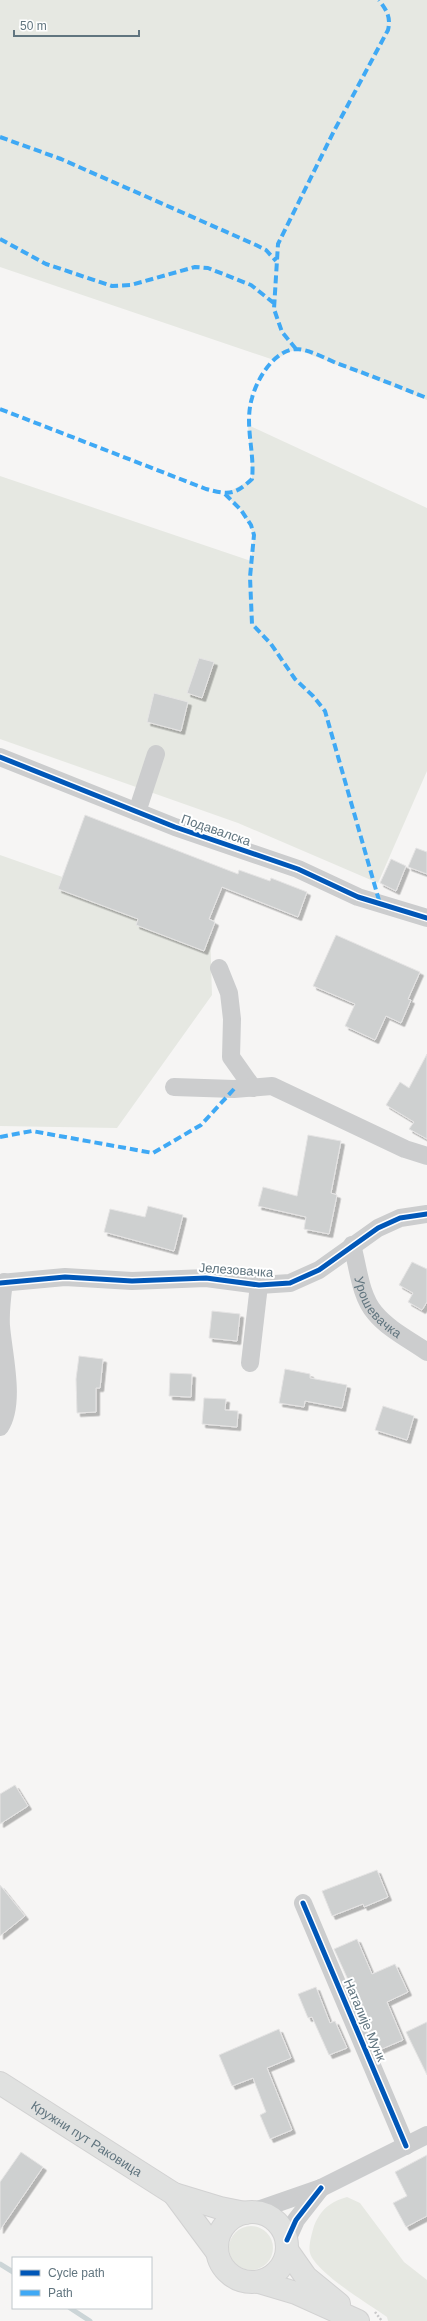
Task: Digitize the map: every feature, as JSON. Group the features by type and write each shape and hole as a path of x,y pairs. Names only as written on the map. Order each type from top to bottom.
{"main road":[{"name":"Кружни пут Раковица","path":"0,2083 174,2194 220,2208 249,2212"},
{"name":"Кружни пут Раковица","path":"174,2194 217,2252"},
{"path":"249,2212 264,2214 274,2220 282,2229 287,2245 306,2277 359,2321 296,2293 259,2282 240,2280 232,2276 225,2269 217,2252 220,2231 235,2216 249,2212"},
{"path":"259,2282 270,2278 278,2270 284,2261 287,2245"}],"street":[{"path":"138,812 156,754"},
{"name":"Подавалска","path":"0,757 138,812 298,869 358,897 427,918"},
{"path":"219,968 229,993 232,1019 231,1057 253,1088"},
{"path":"174,1087 234,1089 272,1086 405,1149 427,1156"},
{"name":"Јелезовачка","path":"2,1282 46,1277 132,1281 206,1278 260,1285 290,1283 307,1277 368,1234 388,1223 412,1215 427,1214"},
{"name":"Урошевачка","path":"352,1245 366,1297 374,1312 427,1352"},
{"path":"0,1427 4,1419 7,1402 1,1317 2,1282"},
{"path":"250,1363 260,1285"},
{"name":"Наталије Мунк","path":"303,1903 406,2146"},
{"path":"249,2212 321,2188 427,2135"},
{"path":"287,2245 296,2220 321,2188"}],"shaded area":[{"path":"0,0 427,0 427,400 296,349 274,360 0,267"},
{"path":"248,425 427,508 427,771 378,883 238,823 0,739 0,476 251,561 254,535 241,510 225,494 252,479"},
{"path":"0,855 210,929 212,995 117,1128 0,1126"},
{"path":"347,2197 360,2203 404,2262 427,2280 427,2321 388,2321 387,2317 332,2279 314,2261 310,2253 310,2240 317,2220 327,2207 336,2201"},
{"path":"255,2226 260,2227 267,2232 272,2239 272,2257 267,2264 260,2269 247,2270 242,2269 235,2264 230,2257 229,2244 230,2239 235,2232 242,2227"}],"building":[{"path":"199,658 214,662 202,698 187,693"},
{"path":"154,693 188,702 181,731 147,722"},
{"path":"85,815 238,874 239,870 270,881 271,878 307,892 298,917 222,887 209,919 215,922 204,951 136,925 138,919 58,889"},
{"path":"416,848 427,852 427,874 408,867"},
{"path":"391,859 406,866 396,891 380,883"},
{"path":"336,935 420,972 408,999 411,1000 401,1023 386,1016 375,1040 345,1026 355,1004 313,986"},
{"path":"427,1054 427,1139 409,1129 414,1122 386,1105 400,1082 409,1088"},
{"path":"308,1135 341,1141 331,1193 337,1195 329,1234 304,1229 306,1217 258,1206 263,1187 297,1196"},
{"path":"148,1206 183,1215 174,1251 104,1232 110,1209 145,1217"},
{"path":"412,1262 427,1269 427,1302 422,1310 408,1302 413,1293 399,1285"},
{"path":"212,1311 240,1314 237,1341 209,1338"},
{"path":"79,1356 103,1359 100,1388 96,1388 96,1412 77,1413 76,1379"},
{"path":"285,1369 310,1374 310,1378 347,1385 342,1408 305,1401 304,1407 279,1403"},
{"path":"170,1373 192,1374 191,1397 169,1396"},
{"path":"204,1398 226,1399 225,1410 238,1411 237,1427 202,1424"},
{"path":"383,1406 414,1416 407,1440 375,1430"},
{"path":"15,1785 28,1806 0,1824 0,1794"},
{"path":"377,1870 388,1897 364,1907 363,1904 332,1916 322,1891"},
{"path":"0,1885 25,1916 0,1936"},
{"path":"357,1939 372,1974 395,1964 408,1992 387,2002 403,2040 377,2051 367,2027 369,2026 334,1949"},
{"path":"316,1987 330,2023 335,2021 347,2048 329,2055 312,2017 308,2018 298,1994"},
{"path":"427,2022 427,2075 406,2032"},
{"path":"279,2029 291,2058 267,2068 292,2130 270,2139 260,2115 266,2112 253,2078 232,2086 219,2055"},
{"path":"21,2152 43,2167 0,2230 0,2182"},
{"path":"427,2155 427,2216 406,2227 393,2203 407,2196 395,2172"}],"waterway":[{"path":"0,2264 12,2271"},
{"path":"72,2309 90,2321"}],"marked path":[{"path":"296,349 282,332 274,309 278,244 334,131 388,30 388,14 379,0"},
{"path":"0,137 61,159 256,245 266,250 276,261"},
{"path":"0,239 46,264 112,286 131,285 195,267 208,268 251,285 275,304"},
{"path":"0,409 206,489 226,493 236,491 252,479 253,469 249,428 252,398 254,390 262,374 281,354 296,349 311,352 427,398"},
{"path":"225,494 241,510 251,525 254,535 250,577 252,624 271,644 295,679 313,696 325,711 380,904"},
{"path":"0,1137 32,1131 153,1153 201,1125 234,1089"}],"cycle path":[{"path":"0,757 175,827 298,869 358,897 427,918"},
{"path":"0,1283 65,1277 132,1281 206,1278 259,1285 290,1283 319,1270 378,1228 400,1218 427,1214"},
{"path":"303,1903 406,2146"},
{"path":"287,2240 296,2220 321,2188"}]}
